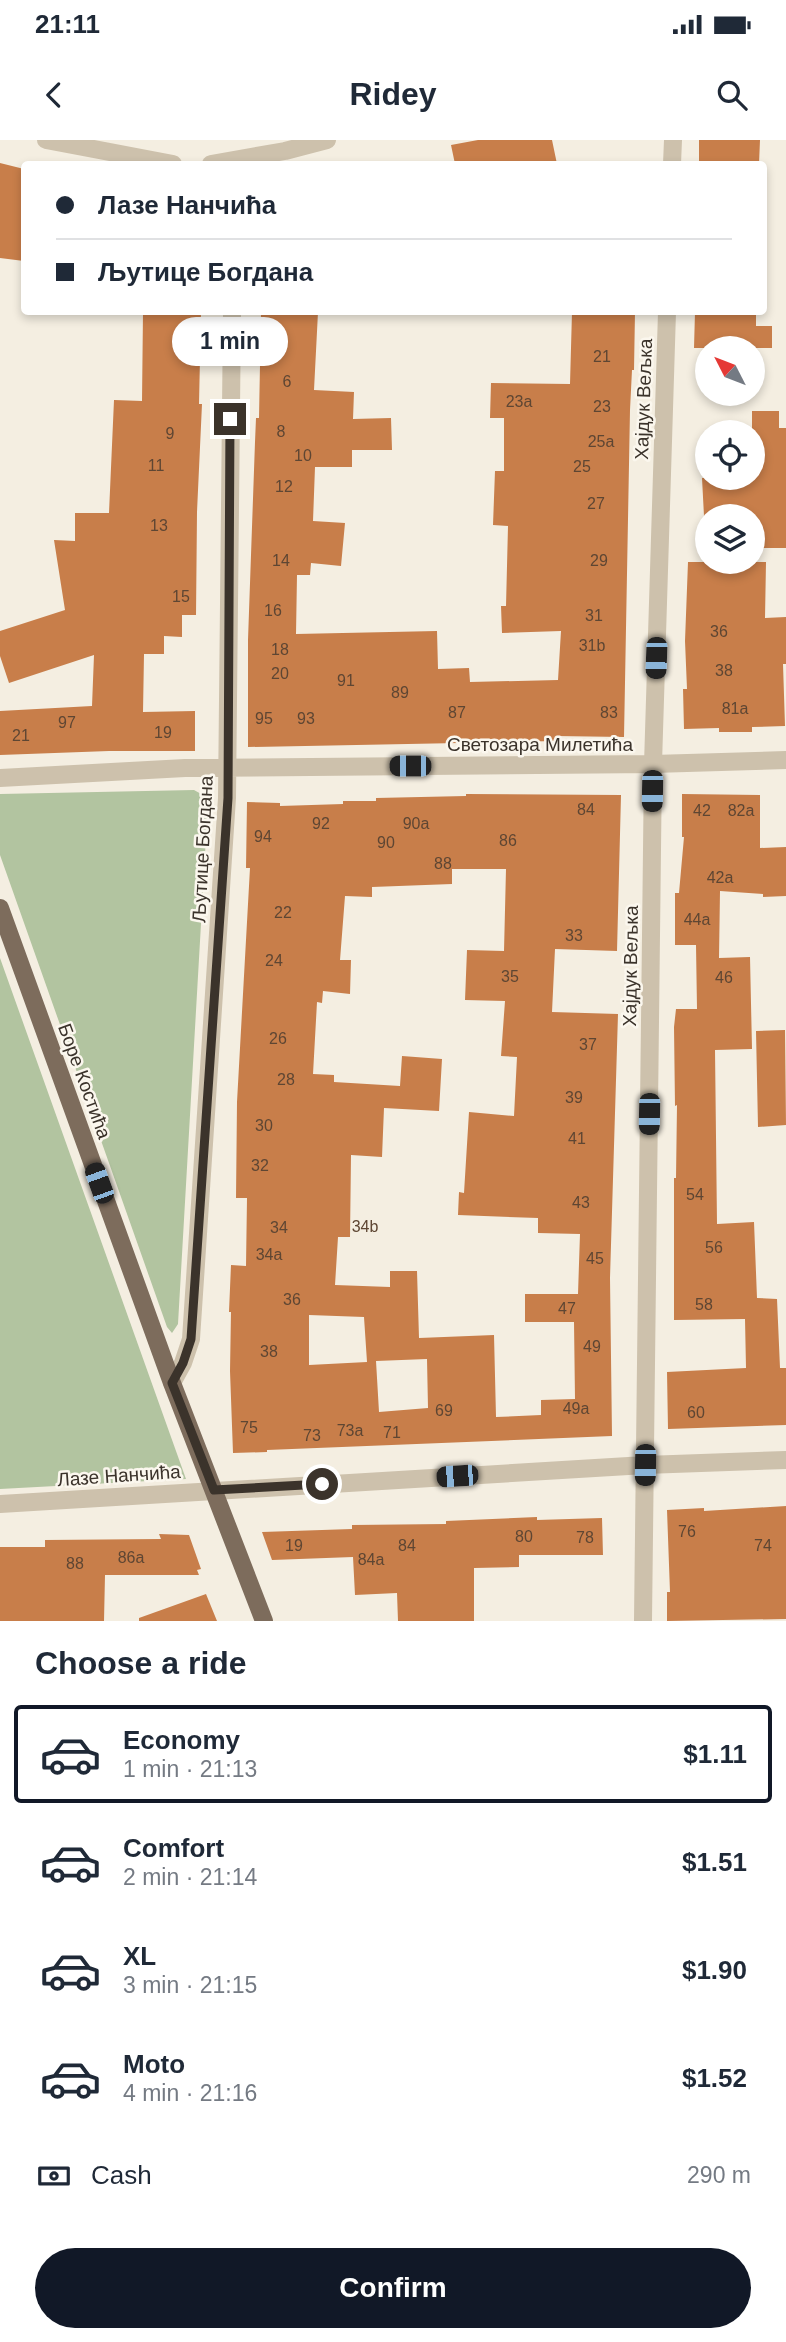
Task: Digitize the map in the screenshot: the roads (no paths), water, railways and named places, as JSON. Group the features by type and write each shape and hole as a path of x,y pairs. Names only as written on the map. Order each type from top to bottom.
{"main road":[{"name":"Боре Костића","path":"0,908 172,1383 264,1621"}],"street":[{"path":"46,140 157,161"},
{"path":"241,161 327,140"},
{"path":"672,161 673,140"},
{"name":"Љутице Богдана","path":"172,1383 183,1363 191,1339 228,798 232,315"},
{"name":"Хајдук Вељка","path":"643,1621 653,764 667,315"},
{"name":"Светозара Милетића","path":"0,778 227,768 786,760"},
{"name":"Лазе Нанчића","path":"0,1504 645,1465 786,1460"}]}
